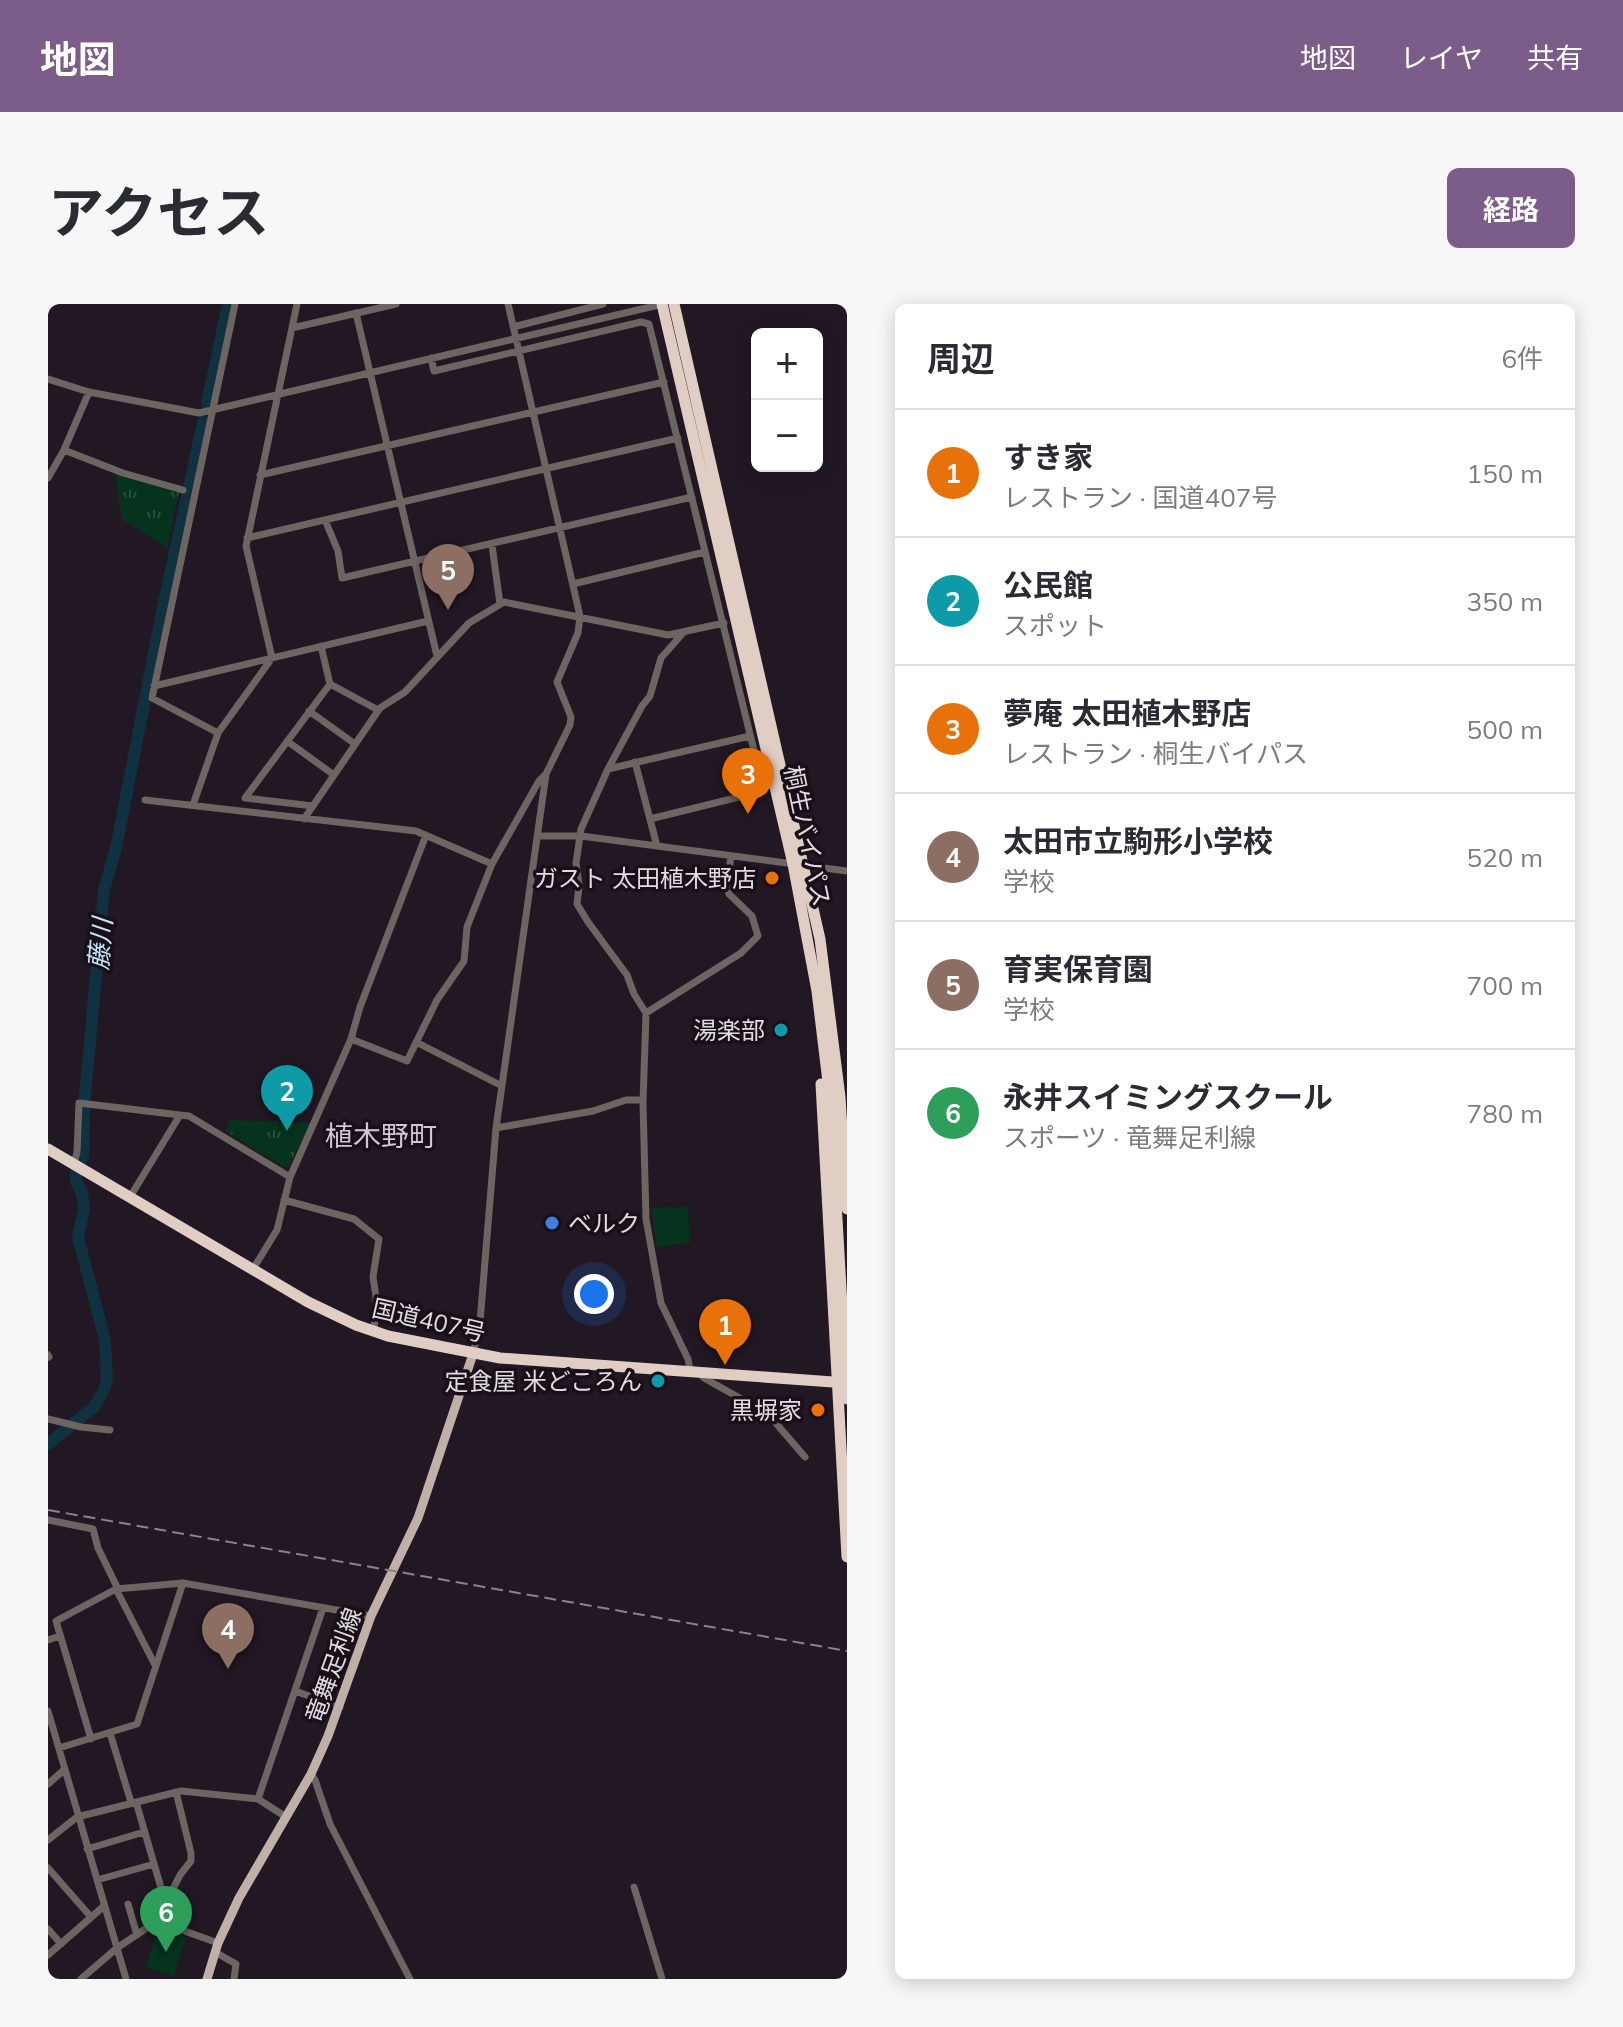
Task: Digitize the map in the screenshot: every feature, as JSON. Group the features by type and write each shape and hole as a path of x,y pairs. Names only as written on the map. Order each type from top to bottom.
{"highway":[{"name":"桐生バイパス","path":"662,304 799,865 820,939 840,1097 847,1209"},
{"name":"桐生バイパス","path":"674,304 799,865 830,1098 847,1399"},
{"path":"817,991 817,1032 843,1382 847,1557"},
{"path":"829,1005 839,1038 847,1096"},
{"name":"国道407号","path":"48,1149 327,1312 374,1331 500,1358 843,1382"}],"main road":[{"name":"竜舞足利線","path":"207,1979 216,1948 239,1898 311,1774 340,1707 371,1616 417,1520 473,1354"}],"street":[{"path":"218,733 152,698 235,304"},
{"path":"193,805 218,733 272,658 246,546 297,304"},
{"path":"292,328 396,304"},
{"path":"473,1354 480,1322 496,1128 546,774 571,717 557,682 578,633 580,616 508,304"},
{"path":"513,327 603,304"},
{"path":"48,379 89,392 195,413 213,411 662,304"},
{"path":"356,313 437,656"},
{"path":"431,358 434,371 646,322 650,328 764,791 650,819"},
{"path":"260,475 664,382"},
{"path":"48,478 89,392"},
{"path":"247,538 678,438"},
{"path":"64,450 110,468 183,490"},
{"path":"325,520 338,551 342,578 692,497"},
{"path":"492,545 500,604"},
{"path":"573,584 705,552"},
{"path":"304,819 378,710 405,692 469,623 504,602 668,635 724,623"},
{"path":"154,686 428,621"},
{"path":"683,633 661,658 650,696 608,769 581,829 576,863 579,886 577,904 627,975 646,1013 644,1202 653,1266 666,1317 694,1370 768,1414 805,1457"},
{"path":"321,646 330,684 378,710"},
{"path":"313,806 245,798 330,684"},
{"path":"309,711 355,744"},
{"path":"608,769 750,736"},
{"path":"287,741 334,775"},
{"path":"635,762 657,846"},
{"path":"351,1039 407,1061 437,1000 464,961 467,927 492,864 539,781 546,774"},
{"path":"145,800 416,831 492,864"},
{"path":"253,1269 277,1230 290,1177 351,1039 360,1007 426,835"},
{"path":"538,836 581,836 847,871"},
{"path":"646,1013 741,953 758,936 752,916 729,894 727,883 731,856"},
{"path":"416,1042 502,1086"},
{"path":"496,1128 593,1111 626,1100 643,1100"},
{"path":"74,1164 79,1103 86,1103 189,1116 290,1177"},
{"path":"130,1197 180,1115"},
{"path":"284,1200 354,1219 379,1239 373,1277 376,1297 374,1331"},
{"path":"48,1419 110,1430"},
{"path":"48,1520 93,1529 98,1548 156,1666"},
{"path":"91,1739 56,1619 117,1589 183,1583 371,1616"},
{"path":"59,1748 137,1724 183,1583"},
{"path":"258,1799 323,1608"},
{"path":"48,1640 60,1636"},
{"path":"295,1691 340,1707"},
{"path":"48,1711 126,1979"},
{"path":"110,1733 166,1905"},
{"path":"48,1784 64,1770"},
{"path":"311,1774 330,1824 410,1979"},
{"path":"48,1840 77,1817 181,1791 258,1799 286,1817"},
{"path":"81,1979 117,1948 157,1921 180,1875 191,1861 176,1792"},
{"path":"87,1849 144,1832"},
{"path":"97,1880 154,1864"},
{"path":"48,1868 91,1917"},
{"path":"634,1887 662,1979"},
{"path":"128,1904 137,1935"},
{"path":"48,1955 104,1906"},
{"path":"157,1921 216,1948 236,1964 234,1979"},
{"path":"48,1929 61,1944"}],"green space":[{"path":"115,472 179,491 167,548 122,519"},
{"path":"230,1120 311,1123 287,1169 226,1131"},
{"path":"688,1207 690,1243 657,1247 651,1208"},
{"path":"158,1928 186,1937 174,1976 146,1967"}],"waterway":[{"name":"藤川","path":"207,404 228,304"},
{"name":"藤川","path":"48,1444 94,1407 107,1379 105,1340 78,1237 84,1209 82,1193 76,1181 83,1156 84,1106 104,890 116,848 203,422"}],"railway":[{"path":"48,1510 847,1651"}],"place":[{"name":"育実保育園","path":"448,610"},
{"name":"夢庵 太田植木野店","path":"748,814"},
{"name":"ガスト 太田植木野店","path":"772,878"},
{"name":"湯楽部","path":"781,1030"},
{"name":"公民館","path":"287,1131"},
{"name":"ベルク","path":"552,1223"},
{"name":"すき家","path":"725,1365"},
{"name":"定食屋 米どころん","path":"658,1381"},
{"name":"黒塀家","path":"818,1410"},
{"name":"太田市立駒形小学校","path":"228,1669"},
{"name":"永井スイミングスクール","path":"166,1952"}],"district":[{"name":"植木野町","path":"381,1135"}]}
